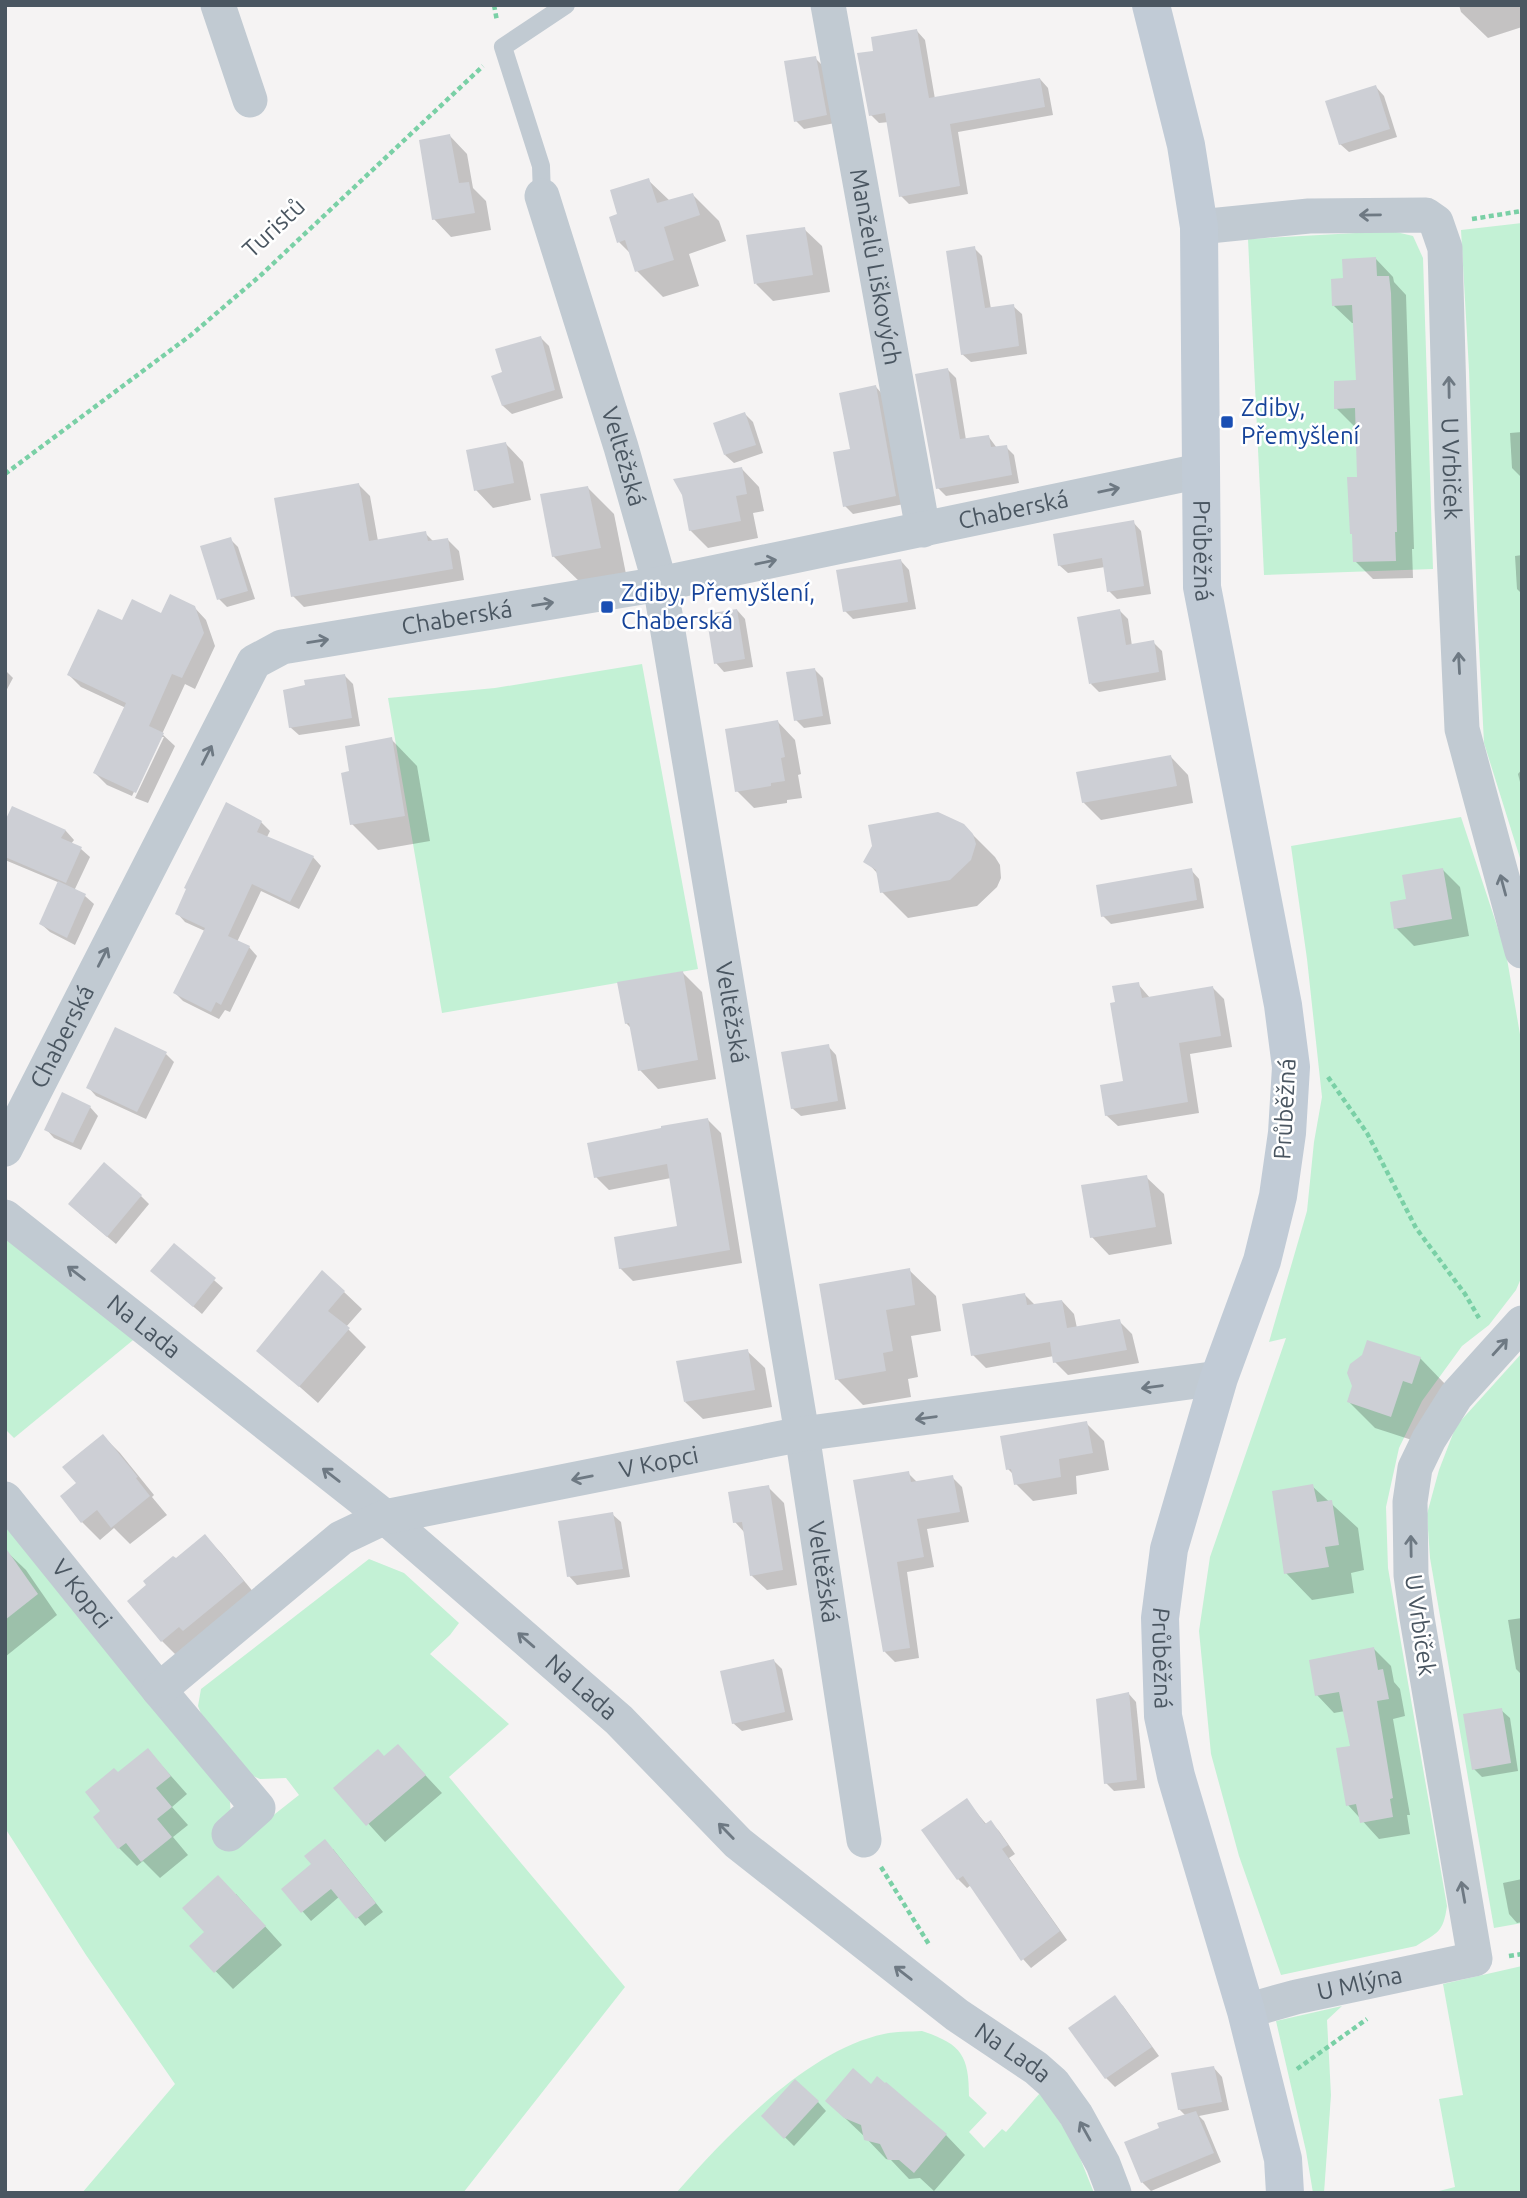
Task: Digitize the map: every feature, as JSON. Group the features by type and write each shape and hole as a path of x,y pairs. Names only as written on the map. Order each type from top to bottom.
{"street":[{"path":"218,5 250,100"},
{"name":"Manželů Liškových","path":"828,5 923,530"},
{"name":"Průběžná","path":"1151,5 1186,145 1199,227 1202,587 1280,991 1291,1067 1287,1133 1269,1235 1219,1378 1170,1549 1160,1618 1163,1716 1177,1776 1245,2011 1283,2159 1285,2193"},
{"name":"Veltěžská","path":"542,196 621,447 660,584 802,1434 864,1840"},
{"path":"1199,227 1309,216 1426,215 1436,222"},
{"name":"U Vrbiček","path":"1436,222 1446,248 1452,509 1462,729 1522,951"},
{"name":"Chaberská","path":"5,1149 254,662 282,647 660,584 1200,471"},
{"name":"Na Lada","path":"5,1217 384,1517 619,1720 738,1843 957,2015 1053,2082 1090,2139 1114,2193"},
{"name":"U Vrbiček","path":"1475,1959 1417,1618 1411,1575 1410,1502 1415,1468 1429,1439 1456,1396 1522,1323"},
{"name":"V Kopci","path":"159,1690 341,1538 384,1517 802,1434 1219,1378"},
{"name":"V Kopci","path":"5,1499 159,1690 269,1798 229,1834"},
{"name":"U Mlýna","path":"1245,2011 1296,1997 1475,1959"}],"lane":[{"path":"542,196 541,166 503,47 566,5"}],"path":[{"name":"Turistů","path":"5,474 191,335 261,275 503,47"},
{"path":"1436,222 1522,211"},
{"path":"1327,1076 1367,1133 1416,1228 1465,1294 1497,1350"},
{"path":"864,1840 934,1951"},
{"path":"1288,2076 1373,2015"}],"green space":[{"path":"1522,223 1520,858 1484,743 1461,230"},
{"path":"1392,231 1413,236 1423,258 1433,569 1264,575 1248,239"},
{"path":"642,664 698,969 442,1013 388,698 495,688"},
{"path":"1461,817 1506,953 1522,1046 1522,1276 1516,1290 1489,1325 1462,1346 1422,1401 1399,1448 1386,1507 1388,1568 1447,1906 1444,1922 1438,1931 1416,1946 1281,1975 1239,1856 1211,1754 1199,1631 1210,1557 1286,1338 1269,1342 1307,1211 1322,1097 1291,846"},
{"path":"5,1235 138,1336 14,1438 5,1429"},
{"path":"1522,1353 1522,1923 1494,1928 1430,1558 1427,1514 1439,1470 1456,1426"},
{"path":"5,1519 226,1792 230,1802 233,1847 299,1795 286,1778 260,1779 248,1774 202,1716 198,1706 201,1689 369,1559 404,1573 459,1623 430,1654 509,1724 449,1777 625,1987 463,2193 82,2193 175,2084 86,1955 5,1828"},
{"path":"1522,1966 1522,2193 1431,2193 1455,2187 1439,2099 1463,2095 1443,1984"},
{"path":"1342,2006 1327,2020 1331,2095 1324,2193 1313,2193 1276,2021"},
{"path":"922,2031 946,2041 960,2053 967,2070 969,2096 987,2113 969,2132 984,2148 1002,2129 1006,2132 1040,2093 1074,2143 1094,2193 676,2193 743,2122 798,2076 855,2043 889,2033"}],"building":[{"path":"917,29 929,98 1040,78 1045,107 950,124 960,186 899,197 885,113 869,116 857,53 873,51 871,37"},
{"path":"816,56 827,115 794,122 784,61"},
{"path":"1376,85 1390,129 1339,145 1325,101"},
{"path":"450,134 459,183 469,182 475,213 432,220 419,140"},
{"path":"649,178 657,203 693,193 700,215 664,227 674,260 635,272 625,240 617,243 609,217 617,214 610,190"},
{"path":"805,227 813,275 754,284 746,235"},
{"path":"975,246 985,308 1014,304 1019,346 961,355 946,251"},
{"path":"1376,257 1377,276 1389,276 1391,293 1396,561 1353,562 1347,477 1357,477 1355,408 1334,409 1334,381 1356,380 1352,305 1332,306 1331,279 1343,278 1342,259"},
{"path":"541,336 555,390 502,406 491,376 502,372 495,349"},
{"path":"948,368 960,439 989,435 991,447 1007,445 1012,475 936,489 915,374"},
{"path":"876,385 896,496 843,507 833,452 850,449 839,393"},
{"path":"745,412 756,445 724,455 713,423"},
{"path":"506,442 514,483 474,491 466,450"},
{"path":"742,467 747,494 736,496 741,521 689,531 682,495 673,479"},
{"path":"359,483 369,541 426,531 428,541 448,538 453,569 291,597 274,498"},
{"path":"588,486 601,548 552,557 540,494"},
{"path":"1134,520 1144,586 1107,592 1102,558 1058,566 1053,534"},
{"path":"231,537 248,591 217,600 200,546"},
{"path":"901,559 908,602 843,612 836,570"},
{"path":"170,594 195,606 204,633 182,678 172,674 149,726 164,733 136,793 93,773 126,703 67,675 98,609 122,620 132,599 161,613"},
{"path":"737,609 745,659 714,664 706,614"},
{"path":"1120,609 1126,645 1154,640 1159,672 1089,684 1077,617"},
{"path":"815,668 823,716 794,721 786,672"},
{"path":"345,674 352,718 289,728 283,690 305,685 304,680"},
{"path":"778,720 785,757 781,758 785,781 735,792 725,729"},
{"path":"392,737 405,816 350,825 341,773 349,771 345,746"},
{"path":"1171,755 1177,786 1082,803 1076,772"},
{"path":"226,802 262,821 257,832 314,856 290,902 252,884 228,936 250,946 221,1005 216,1002 211,1012 173,993 205,928 175,914 186,889 184,888"},
{"path":"12,806 66,830 61,838 82,847 66,883 5,857 5,821"},
{"path":"938,812 964,824 973,834 976,844 971,860 950,880 880,893 876,870 863,862 872,846 868,825"},
{"path":"1192,868 1197,900 1101,917 1096,885"},
{"path":"1443,868 1452,919 1394,929 1390,902 1406,899 1402,875"},
{"path":"58,881 86,894 67,938 39,924"},
{"path":"683,971 698,1060 638,1071 629,1023 625,1024 617,982"},
{"path":"1139,982 1142,998 1213,986 1221,1036 1179,1043 1188,1102 1105,1116 1100,1085 1123,1081 1110,1003 1115,1002 1112,986"},
{"path":"115,1027 167,1052 137,1112 86,1088"},
{"path":"829,1044 838,1101 791,1109 781,1052"},
{"path":"62,1092 91,1106 73,1143 44,1130"},
{"path":"708,1118 730,1250 619,1269 614,1237 677,1226 667,1164 594,1178 587,1143"},
{"path":"104,1162 142,1195 107,1237 68,1204"},
{"path":"1147,1175 1156,1227 1090,1238 1081,1185"},
{"path":"174,1243 216,1278 193,1307 150,1271"},
{"path":"910,1268 915,1305 886,1310 893,1351 883,1353 886,1371 835,1380 819,1284"},
{"path":"322,1270 345,1291 328,1311 350,1328 299,1387 256,1351"},
{"path":"1025,1293 1027,1305 1062,1300 1067,1328 1120,1319 1127,1350 1053,1363 1050,1342 971,1356 962,1304"},
{"path":"1367,1340 1421,1357 1412,1384 1403,1381 1391,1417 1347,1402 1352,1386 1347,1373 1350,1364 1362,1355"},
{"path":"748,1349 755,1390 684,1402 676,1361"},
{"path":"1087,1421 1093,1453 1059,1459 1061,1477 1014,1485 1011,1469 1006,1470 1000,1436"},
{"path":"103,1434 150,1496 111,1528 97,1510 81,1523 60,1496 76,1483 62,1467"},
{"path":"909,1471 911,1482 953,1475 960,1512 917,1519 924,1557 897,1562 910,1648 883,1652 853,1480"},
{"path":"1313,1484 1317,1502 1332,1500 1339,1545 1325,1547 1329,1567 1284,1574 1272,1491"},
{"path":"769,1485 783,1570 750,1576 742,1522 733,1523 728,1492"},
{"path":"613,1512 623,1569 567,1577 558,1521"},
{"path":"205,1534 244,1581 183,1631 179,1627 161,1642 127,1601 146,1585 143,1581"},
{"path":"5,1547 38,1594 5,1620"},
{"path":"1374,1647 1378,1670 1383,1669 1389,1699 1377,1701 1393,1798 1390,1799 1393,1817 1360,1823 1356,1804 1346,1806 1336,1748 1350,1746 1339,1692 1315,1696 1309,1660"},
{"path":"774,1659 785,1712 732,1724 720,1671"},
{"path":"1129,1692 1137,1780 1104,1784 1096,1699"},
{"path":"1502,1708 1511,1763 1472,1770 1463,1714"},
{"path":"398,1744 426,1775 366,1826 333,1788 378,1749 384,1756"},
{"path":"148,1748 171,1776 156,1788 172,1807 157,1819 172,1837 141,1862 126,1843 118,1849 93,1817 100,1811 85,1792 114,1768 118,1772"},
{"path":"967,1798 985,1824 991,1820 1008,1845 1002,1849 1060,1931 1021,1961 963,1876 957,1880 921,1830"},
{"path":"325,1839 376,1903 356,1919 331,1889 301,1913 281,1889 311,1864 304,1856"},
{"path":"218,1875 266,1926 214,1973 189,1946 204,1932 182,1908"},
{"path":"1115,1995 1152,2047 1105,2079 1068,2028"},
{"path":"1214,2066 1222,2102 1178,2110 1171,2073"},
{"path":"853,2068 871,2084 877,2076 886,2082 947,2134 914,2173 899,2160 888,2160 880,2144 864,2140 861,2125 844,2118 825,2101"},
{"path":"795,2079 819,2101 784,2139 761,2116"},
{"path":"1196,2111 1214,2153 1141,2183 1124,2142 1159,2128 1157,2123"}],"place":[{"name":"Zdiby, Přemyšlení","path":"1227,422"},
{"name":"Zdiby, Přemyšlení, Chaberská","path":"607,607"}]}
